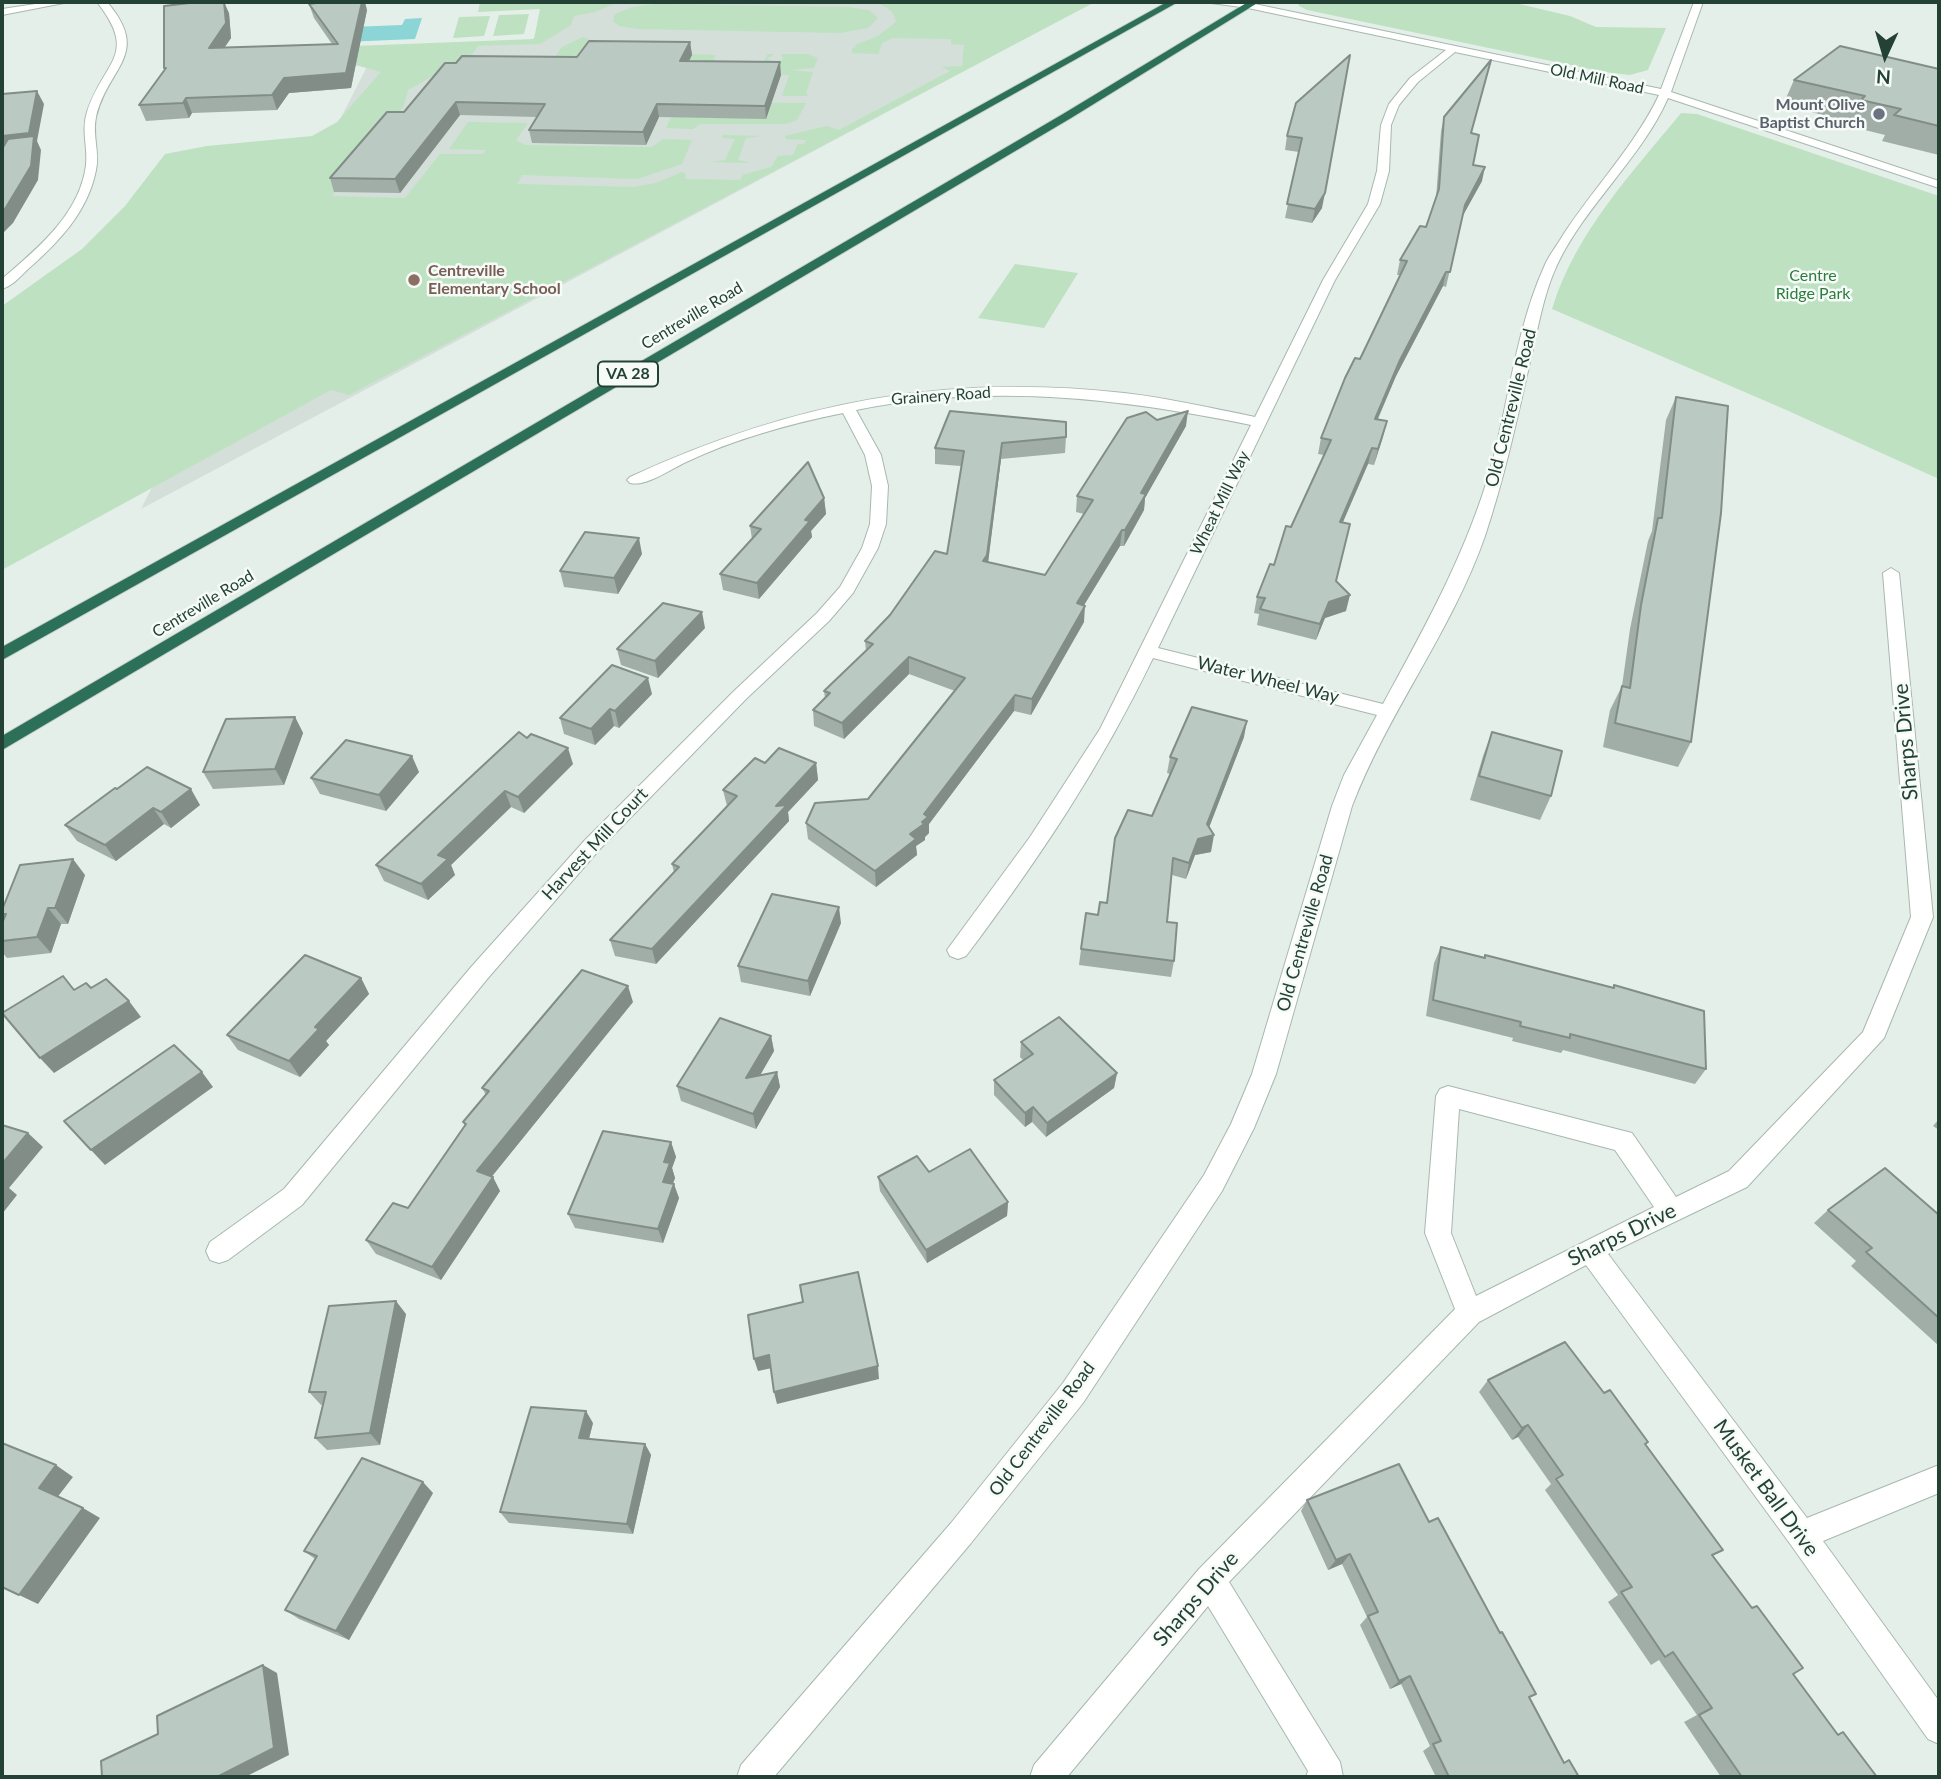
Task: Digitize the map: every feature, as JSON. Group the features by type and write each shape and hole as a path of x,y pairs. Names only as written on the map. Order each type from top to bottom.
{"highway":[{"path":"2,654 1172,2"},
{"name":"Centreville Road","path":"2,744 1067,116 1244,3"}],"street":[{"path":"2,12 64,2"},
{"path":"2,285 55,236 84,191 92,156 91,114 98,96 121,57 125,42 120,26 102,2"},
{"name":"Old Mill Road","path":"1209,2 1244,3 1664,93 1939,185"},
{"name":"Old Centreville Road","path":"753,1777 961,1533 1073,1393 1213,1183 1242,1128 1264,1074 1342,806 1354,775 1440,616 1476,538 1498,468 1539,295 1551,264 1590,203 1643,134 1664,93 1699,2"},
{"name":"Wheat Mill Way","path":"958,950 1016,874 1076,786 1149,651 1329,280 1374,204 1383,171 1386,125 1394,104 1414,80 1453,49"},
{"name":"Grainery Road","path":"635,480 706,446 744,432 847,406 934,394 1040,391 1146,400 1258,422"},
{"name":"Harvest Mill Court","path":"219,1251 293,1196 480,972 592,845 681,752 823,617 847,589 870,548 878,524 880,486 873,454 847,406"},
{"name":"Sharps Drive","path":"1046,1777 1210,1580 1470,1313 1590,1250 1738,1179 1872,1038 1931,919 1891,573"},
{"name":"Water Wheel Way","path":"1149,651 1388,711"},
{"path":"1470,1313 1438,1233 1448,1096 1623,1140 1671,1211"},
{"name":"Musket Ball Drive","path":"1590,1250 1801,1535 1939,1728"},
{"path":"1801,1535 1939,1479"},
{"path":"1210,1580 1328,1774 1321,1777"}],"shaded area":[{"name":"Centreville Elementary School","path":"560,2 1094,2 141,509 375,51 530,43"}],"green space":[{"path":"480,2 619,2 595,12 574,16 571,25 540,44 478,46 466,62 436,74 408,90 404,106 332,196 405,198 440,154 483,154 486,150 449,149 468,122 528,123 516,140 525,145 652,147 663,139 692,140 682,164 637,179 522,175 517,184 633,187 656,183 682,172 686,174 685,179 740,180 743,175 771,167 778,156 793,155 798,144 804,144 806,140 786,139 785,136 827,126 839,130 950,71 942,67 962,66 964,45 951,44 951,39 893,38 882,43 878,54 852,53 852,49 857,46 855,45 878,36 896,22 893,13 887,8 869,2 1095,2 349,395 331,390 2,570 2,306 82,249 125,206 165,154 207,146 312,136 337,122 381,72 319,55 277,49 534,39 540,9 478,12"},
{"path":"1298,2 1511,2 1570,16 1596,27 1666,28 1648,70 1630,75 1604,72 1307,10 1299,6"},
{"path":"655,4 848,7 869,10 878,18 868,28 840,33 638,29 619,26 613,21 615,14 632,7"},
{"path":"529,14 524,34 493,36 499,15"},
{"path":"490,16 484,36 453,38 459,17"},
{"path":"583,37 616,51 716,55 705,79 588,59 554,58 562,47"},
{"path":"768,54 774,54 767,59 775,61 783,60 781,54 808,54 818,58 814,68 789,70 813,72 806,93 808,96 782,96 789,75 756,75"},
{"path":"678,102 806,103 797,120 786,124 700,124 693,129 666,128"},
{"name":"Centre Ridge Park","path":"1681,113 1697,114 1939,196 1939,479 1552,309 1575,255 1606,205"},
{"path":"723,135 761,136 746,138 738,160 751,163 710,162 725,160 735,139 722,138"},
{"path":"1015,264 1078,273 1044,328 978,318"}],"water":[{"path":"422,18 415,39 344,42 351,27 402,25 405,19"}],"building":[{"path":"224,2 226,23 209,48 338,44 309,4 362,2 346,73 284,78 272,95 186,98 183,103 139,105 166,68 164,6"},
{"path":"589,41 690,42 680,61 780,62 765,106 657,104 643,132 529,130 545,104 456,102 395,179 330,178 387,112 404,112 445,63 456,63 462,56 577,57"},
{"path":"1840,46 1939,69 1939,126 1894,115 1901,109 1861,100 1865,96 1794,80"},
{"path":"1350,55 1325,193 1315,209 1287,204 1302,138 1287,136 1296,103"},
{"path":"1491,60 1471,133 1479,135 1473,165 1485,167 1465,205 1450,272 1446,272 1400,360 1375,419 1387,421 1378,449 1372,448 1340,522 1350,524 1336,581 1350,595 1329,602 1320,624 1260,609 1265,598 1257,597 1270,564 1274,565 1286,526 1291,527 1331,440 1321,438 1345,378 1355,358 1360,359 1407,261 1400,260 1420,226 1426,227 1439,189 1444,117"},
{"path":"37,91 29,133 2,136 2,94"},
{"path":"34,136 31,166 2,212 2,149 8,139"},
{"path":"1676,397 1728,406 1721,513 1691,742 1615,723 1622,686 1630,688 1641,605 1658,518 1662,518"},
{"path":"950,411 1066,422 1066,437 1002,443 987,555 983,561 1045,575 1093,500 1077,496 1127,418 1146,412 1157,420 1188,411 1141,493 1146,494 1077,603 1085,606 1032,699 1015,695 924,814 928,817 922,822 924,824 910,834 916,839 875,871 806,823 815,803 868,799 965,678 909,657 842,723 813,710 830,693 824,691 873,644 865,641 890,615 935,551 947,554 964,451 935,448"},
{"path":"808,462 824,498 805,520 810,521 757,583 720,574 761,529 750,526"},
{"path":"585,532 639,538 614,578 560,571"},
{"path":"663,603 702,612 655,661 617,649"},
{"path":"612,665 648,678 615,711 610,709 591,729 560,718"},
{"path":"1192,707 1247,721 1207,824 1214,835 1198,839 1189,863 1173,858 1167,922 1177,923 1174,961 1081,949 1086,913 1098,915 1100,902 1107,903 1115,838 1128,810 1152,816 1177,759 1170,757"},
{"path":"295,717 275,769 203,772 226,719"},
{"path":"519,732 527,738 531,734 568,748 518,797 505,791 438,855 448,859 421,884 376,865"},
{"path":"1492,732 1562,751 1551,796 1479,776"},
{"path":"346,740 412,756 379,795 311,778"},
{"path":"779,748 816,763 776,806 787,805 652,949 610,940 679,867 672,864 737,796 723,790 755,758 765,763"},
{"path":"147,767 191,789 161,812 153,808 105,845 65,825 115,788"},
{"path":"73,859 55,908 48,908 37,937 2,941 2,923 6,914 2,914 2,910 20,865"},
{"path":"772,894 839,907 808,981 738,966"},
{"path":"1441,947 1485,958 1485,955 1614,988 1614,985 1704,1011 1706,1069 1570,1034 1570,1038 1520,1026 1521,1022 1433,1000"},
{"path":"305,955 361,978 315,1027 319,1029 289,1061 227,1035"},
{"path":"582,970 628,986 477,1171 493,1177 432,1267 366,1240 393,1203 408,1208 466,1124 463,1122 489,1091 482,1088"},
{"path":"63,976 74,990 86,983 91,988 106,979 129,1001 40,1058 2,1013"},
{"path":"1059,1017 1117,1073 1047,1123 1033,1107 1025,1113 994,1080 1033,1054 1021,1042"},
{"path":"720,1018 771,1036 746,1078 777,1072 753,1114 677,1086"},
{"path":"174,1045 202,1072 91,1150 64,1121"},
{"path":"2,1125 28,1133 2,1164"},
{"path":"603,1131 671,1142 664,1162 670,1163 663,1182 674,1184 658,1229 568,1214"},
{"path":"970,1149 1008,1202 926,1250 878,1177 917,1156 929,1172"},
{"path":"1885,1168 1939,1215 1939,1318 1866,1252 1872,1248 1828,1210"},
{"path":"858,1272 878,1366 774,1392 769,1355 754,1359 748,1315 803,1302 800,1285"},
{"path":"396,1301 370,1433 315,1438 326,1392 309,1392 329,1306"},
{"path":"1565,1342 1604,1393 1610,1390 1648,1442 1645,1444 1723,1550 1712,1555 1752,1608 1757,1606 1803,1668 1793,1674 1838,1735 1843,1732 1877,1777 1742,1777 1699,1715 1712,1708 1673,1652 1665,1657 1621,1592 1632,1587 1556,1479 1563,1475 1528,1425 1522,1428 1488,1380"},
{"path":"531,1407 586,1411 579,1438 645,1444 627,1524 500,1512"},
{"path":"2,1443 56,1465 39,1488 83,1508 19,1595 2,1587"},
{"path":"362,1458 423,1482 336,1631 285,1610 317,1556 304,1551"},
{"path":"1399,1464 1429,1522 1438,1518 1536,1694 1529,1697 1564,1763 1569,1760 1579,1777 1449,1777 1433,1744 1441,1741 1410,1676 1399,1681 1368,1616 1378,1612 1350,1554 1336,1560 1307,1500"},
{"path":"263,1665 274,1748 217,1777 102,1777 101,1761 158,1734 157,1716"}],"place":[{"name":"Mount Olive Baptist Church","path":"1879,114"},
{"name":"Centreville Elementary School","path":"414,280"}]}
